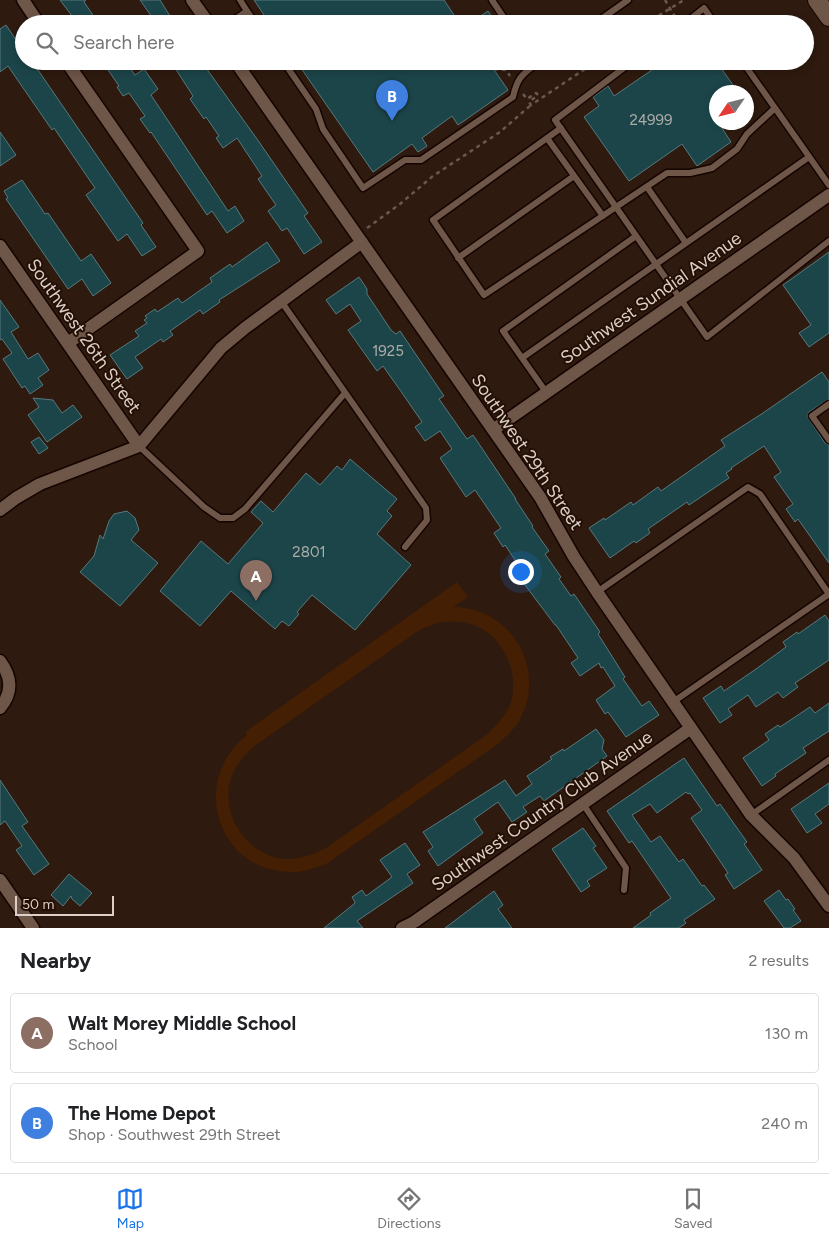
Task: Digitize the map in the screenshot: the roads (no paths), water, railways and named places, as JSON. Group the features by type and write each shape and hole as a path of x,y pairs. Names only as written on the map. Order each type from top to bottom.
{"main road":[{"path":"818,0 829,17"}],"street":[{"path":"23,0 33,15"},
{"path":"192,0 203,15"},
{"path":"68,343 198,251 72,70"},
{"name":"Southwest 29th Street","path":"242,70 366,238 540,498 574,557 597,592 751,815 794,858 829,906"},
{"name":"Southwest Sundial Avenue","path":"493,430 828,195"},
{"path":"0,510 40,484 139,446 221,348 366,238"},
{"name":"Southwest 26th Street","path":"0,246 139,446"},
{"path":"0,661 11,684 8,697 0,708"},
{"name":"Southwest Country Club Avenue","path":"408,925 691,728"},
{"path":"0,880 33,928"}],"lane":[{"path":"240,0 250,15"},
{"path":"492,0 502,15"},
{"path":"607,15 628,0"},
{"path":"695,15 704,8 709,15"},
{"path":"241,15 247,11"},
{"path":"288,70 316,109 323,129 363,188 405,160 421,160 513,97 516,83 527,70"},
{"path":"621,70 555,120 707,337 829,241"},
{"path":"748,70 810,157 828,195"},
{"path":"561,128 433,220 484,295 667,173 690,173 712,168 737,149 747,134 775,108"},
{"path":"547,138 603,216"},
{"path":"522,358 810,157"},
{"path":"458,258 574,176"},
{"path":"647,187 686,243"},
{"path":"546,392 503,331 636,236"},
{"path":"281,301 426,508 427,520 405,547"},
{"path":"139,446 204,507 220,518 232,518 245,509 345,393"},
{"path":"829,404 812,416 829,440"},
{"path":"597,592 748,487 760,494 829,594 673,702"},
{"path":"751,815 829,760"},
{"path":"583,804 626,868 624,890"}],"place":[{"name":"The Home Depot","path":"392,121"},
{"name":"Walt Morey Middle School","path":"256,601"}]}
